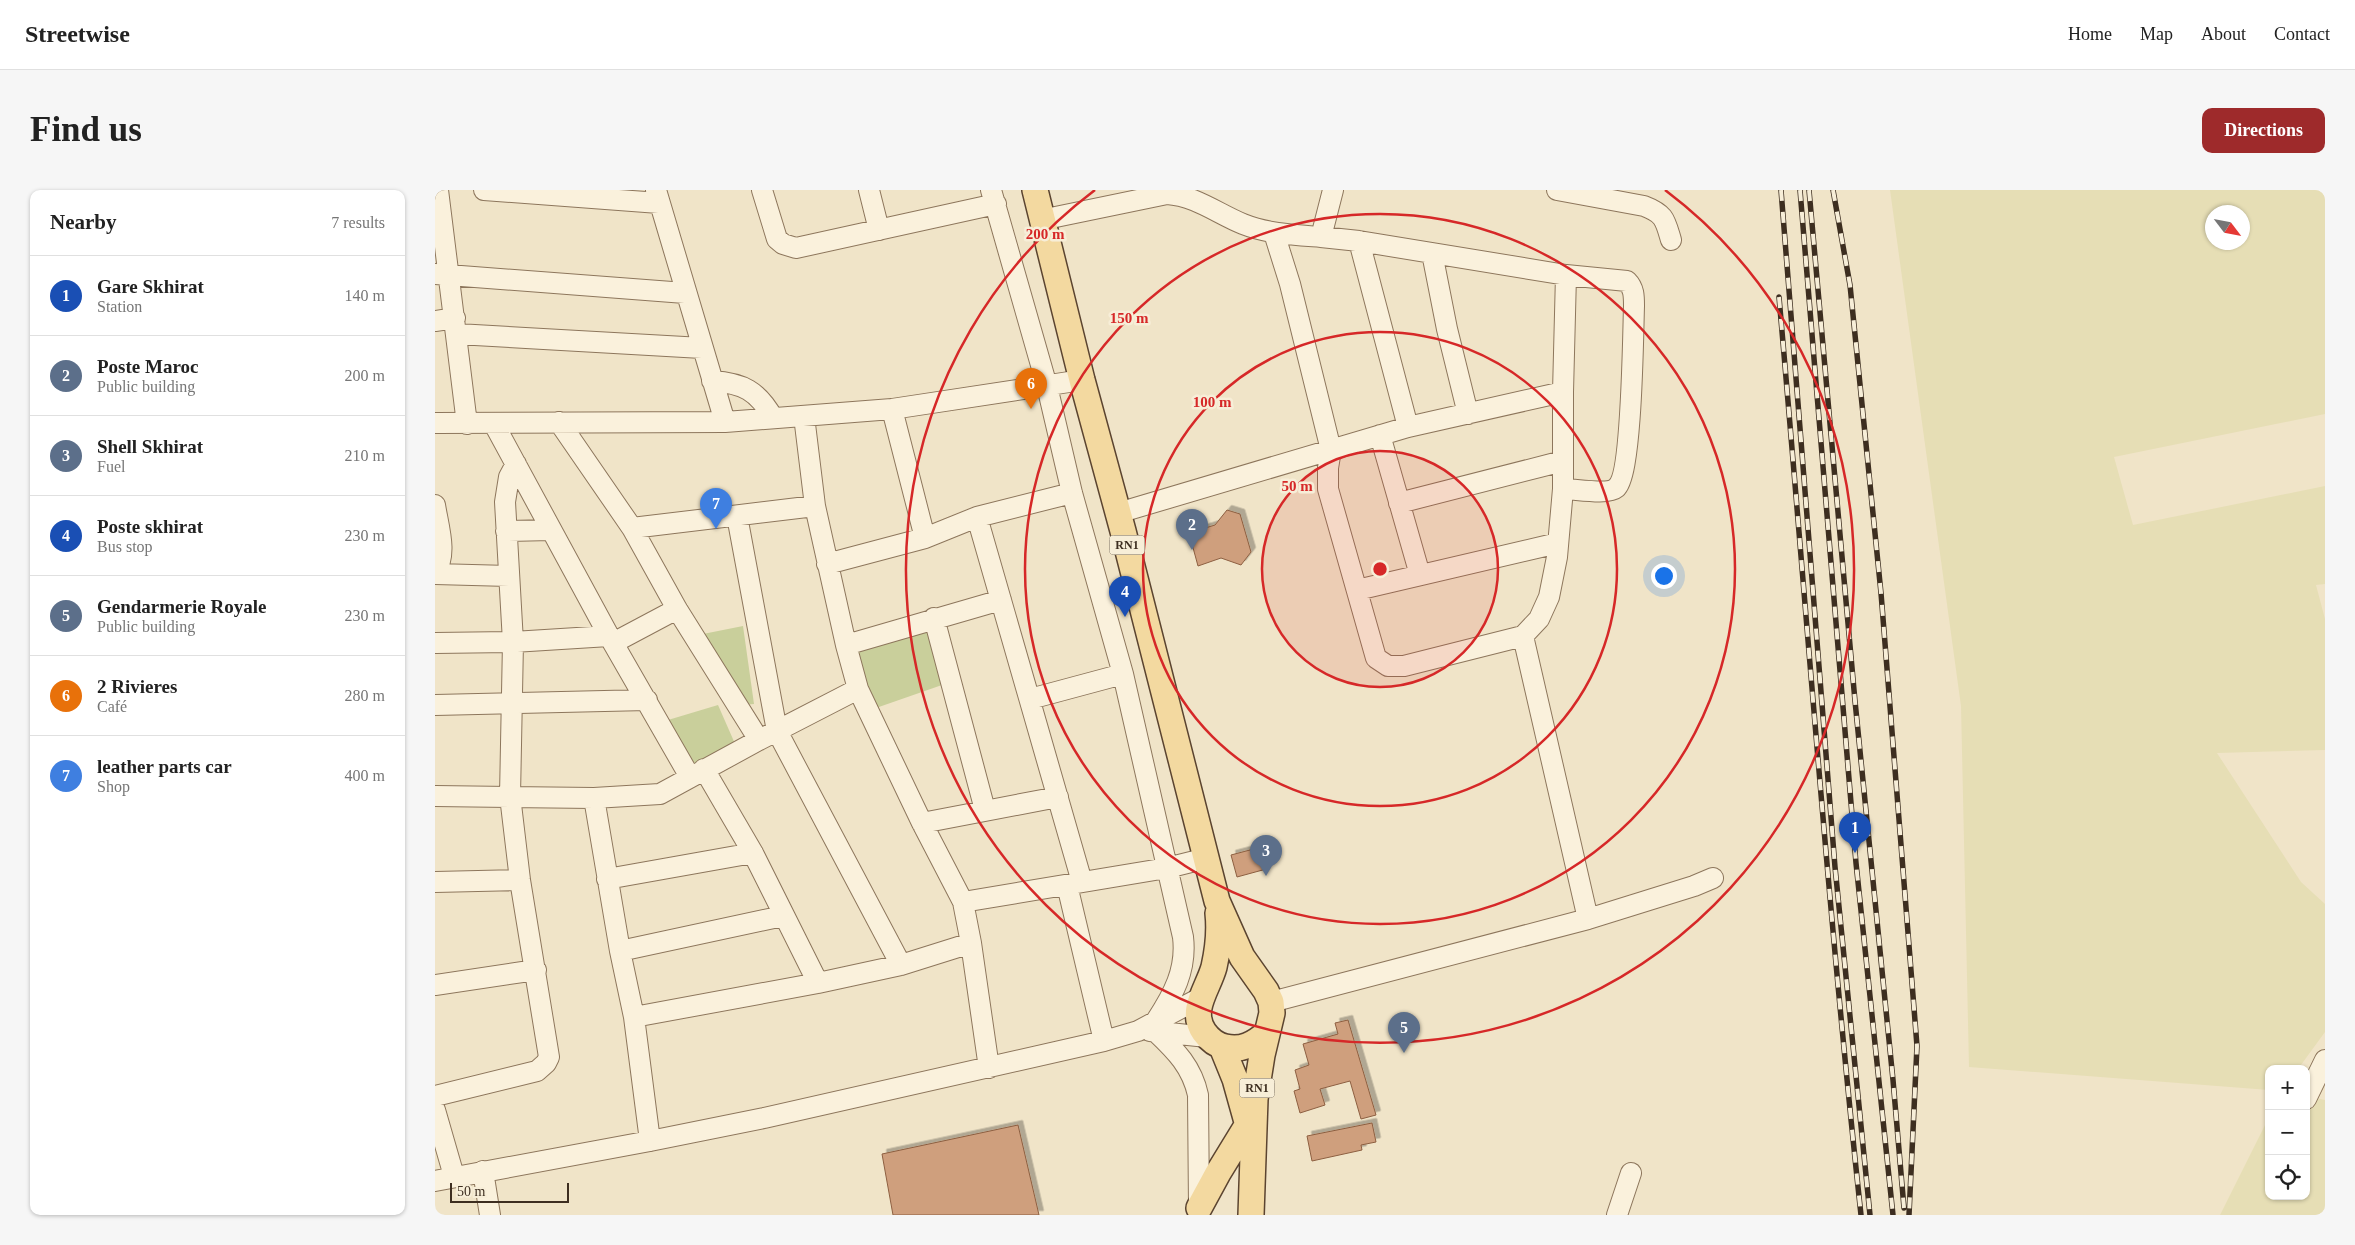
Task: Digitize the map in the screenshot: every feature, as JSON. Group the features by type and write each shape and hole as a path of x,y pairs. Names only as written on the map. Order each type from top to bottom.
{"main road":[{"name":"RN1","path":"1035,190 1041,220 1217,901 1228,929 1264,992 1272,1013 1258,1077 1251,1134 1251,1215"},
{"name":"RN1","path":"1217,901 1218,946 1213,967 1203,993 1198,1019 1215,1042 1235,1079 1251,1134"},
{"path":"1203,993 1214,981 1225,976 1237,975 1248,977 1264,992"},
{"path":"1215,1042 1234,1049 1246,1047 1267,1034"},
{"path":"1199,1212 1218,1173 1251,1134"}],"street":[{"path":"438,190 442,274 456,326 467,424"},
{"path":"484,190 657,197 725,422"},
{"path":"762,190 777,239 783,244 804,248 879,230 994,197 1047,386 1072,492 1123,674 1183,938 1184,958 1175,989 1150,1028"},
{"path":"869,190 879,230"},
{"path":"1321,238 1333,190"},
{"path":"1557,190 1644,206 1654,210 1665,219 1671,240"},
{"path":"1041,220 1167,194 1189,198 1245,225 1274,233 1359,241 1566,275 1627,281 1634,292 1627,457 1620,484 1615,490 1605,491 1563,488"},
{"path":"1274,233 1290,284 1331,450 1328,468 1328,489 1376,658 1388,666 1404,666 1523,636 1539,619 1549,597 1558,543 1563,488 1566,275"},
{"path":"1359,241 1408,427"},
{"path":"1432,253 1447,329 1468,414"},
{"path":"442,274 685,293"},
{"path":"435,321 456,326 702,348"},
{"path":"435,423 725,422 892,409 1082,380"},
{"path":"712,381 727,382 752,391 764,402 773,418"},
{"path":"1118,513 1408,427 1563,392"},
{"path":"892,409 925,538"},
{"path":"804,416 815,506 846,645 858,689 922,823 963,902 971,943 989,1068"},
{"path":"559,422 632,528 677,609 759,740"},
{"path":"494,424 611,640 647,700 753,852 783,916 819,983"},
{"path":"1380,435 1420,575"},
{"path":"1399,503 1563,461"},
{"path":"435,1096 537,1071 546,1064 549,1057 520,880 510,796 513,642 505,490 516,464"},
{"path":"827,564 925,538 977,517 1072,492"},
{"path":"435,505 441,557 440,566 435,573"},
{"path":"632,528 815,506"},
{"path":"737,516 777,731 901,965"},
{"path":"977,517 1058,797 1104,1041"},
{"path":"507,531 551,530"},
{"path":"1357,590 1558,543"},
{"path":"435,573 509,576"},
{"path":"846,645 1001,600"},
{"path":"435,643 611,640 677,609"},
{"path":"934,618 985,810"},
{"path":"1523,636 1588,919"},
{"path":"1030,699 1123,674"},
{"path":"435,796 594,798 660,794 858,689"},
{"path":"435,705 647,700"},
{"path":"922,823 1058,797"},
{"path":"594,798 633,1017 650,1141"},
{"path":"607,879 753,852"},
{"path":"963,902 1167,868 1207,858"},
{"path":"1264,992 1588,919 1694,886 1713,878"},
{"path":"435,882 520,880"},
{"path":"620,952 783,916"},
{"path":"633,1017 819,983 901,965 971,943"},
{"path":"435,985 536,970"},
{"path":"435,1110 444,1179 650,1141 989,1068 1104,1041 1150,1028 1203,993"},
{"path":"1150,1028 1215,1042"},
{"path":"1150,1028 1184,1060 1196,1083 1199,1101 1199,1212"},
{"path":"2310,1091 2325,1060"},
{"path":"483,1171 490,1215"},
{"path":"1617,1215 1631,1173"}],"shaded area":[{"path":"1890,190 2325,190 2325,414 2114,457 2133,525 2325,486 2325,584 2316,585 2325,619 2325,750 2217,753 2301,882 2325,904 2325,1032 2301,1065 2265,1065 2265,1090 1969,1067 1961,706"},
{"path":"2310,1097 2325,1100 2325,1215 2220,1215 2265,1125 2265,1200 2310,1200"}],"green space":[{"path":"743,626 754,704 743,705 693,636"},
{"path":"927,628 942,685 876,708 855,650"},
{"path":"718,705 736,746 695,766 668,720"}],"building":[{"path":"1227,510 1240,514 1251,552 1241,565 1221,558 1198,566 1189,533 1215,525"},
{"path":"1265,846 1270,868 1237,877 1231,855"},
{"path":"1348,1020 1376,1115 1361,1119 1350,1081 1320,1089 1325,1105 1300,1113 1294,1091 1300,1089 1295,1070 1309,1065 1303,1044 1338,1034 1335,1023"},
{"path":"1372,1123 1376,1142 1361,1145 1362,1150 1312,1161 1307,1136"},
{"path":"1018,1125 1039,1215 893,1215 882,1154"}],"railway":[{"path":"1781,190 1835,867 1870,1215"},
{"path":"1800,190 1856,863 1893,1215"},
{"path":"1809,190 1855,701 1904,1208"},
{"path":"1833,190 1850,285 1881,593 1917,1046 1909,1215"},
{"path":"1779,297 1828,871 1861,1215"}],"place":[{"name":"2 Rivieres","path":"1031,409"},
{"name":"leather parts car","path":"716,529"},
{"name":"Poste Maroc","path":"1192,550"},
{"name":"Poste skhirat","path":"1125,617"},
{"name":"Gare Skhirat","path":"1855,853"},
{"name":"Shell Skhirat","path":"1266,876"},
{"name":"Gendarmerie Royale","path":"1404,1053"}]}
